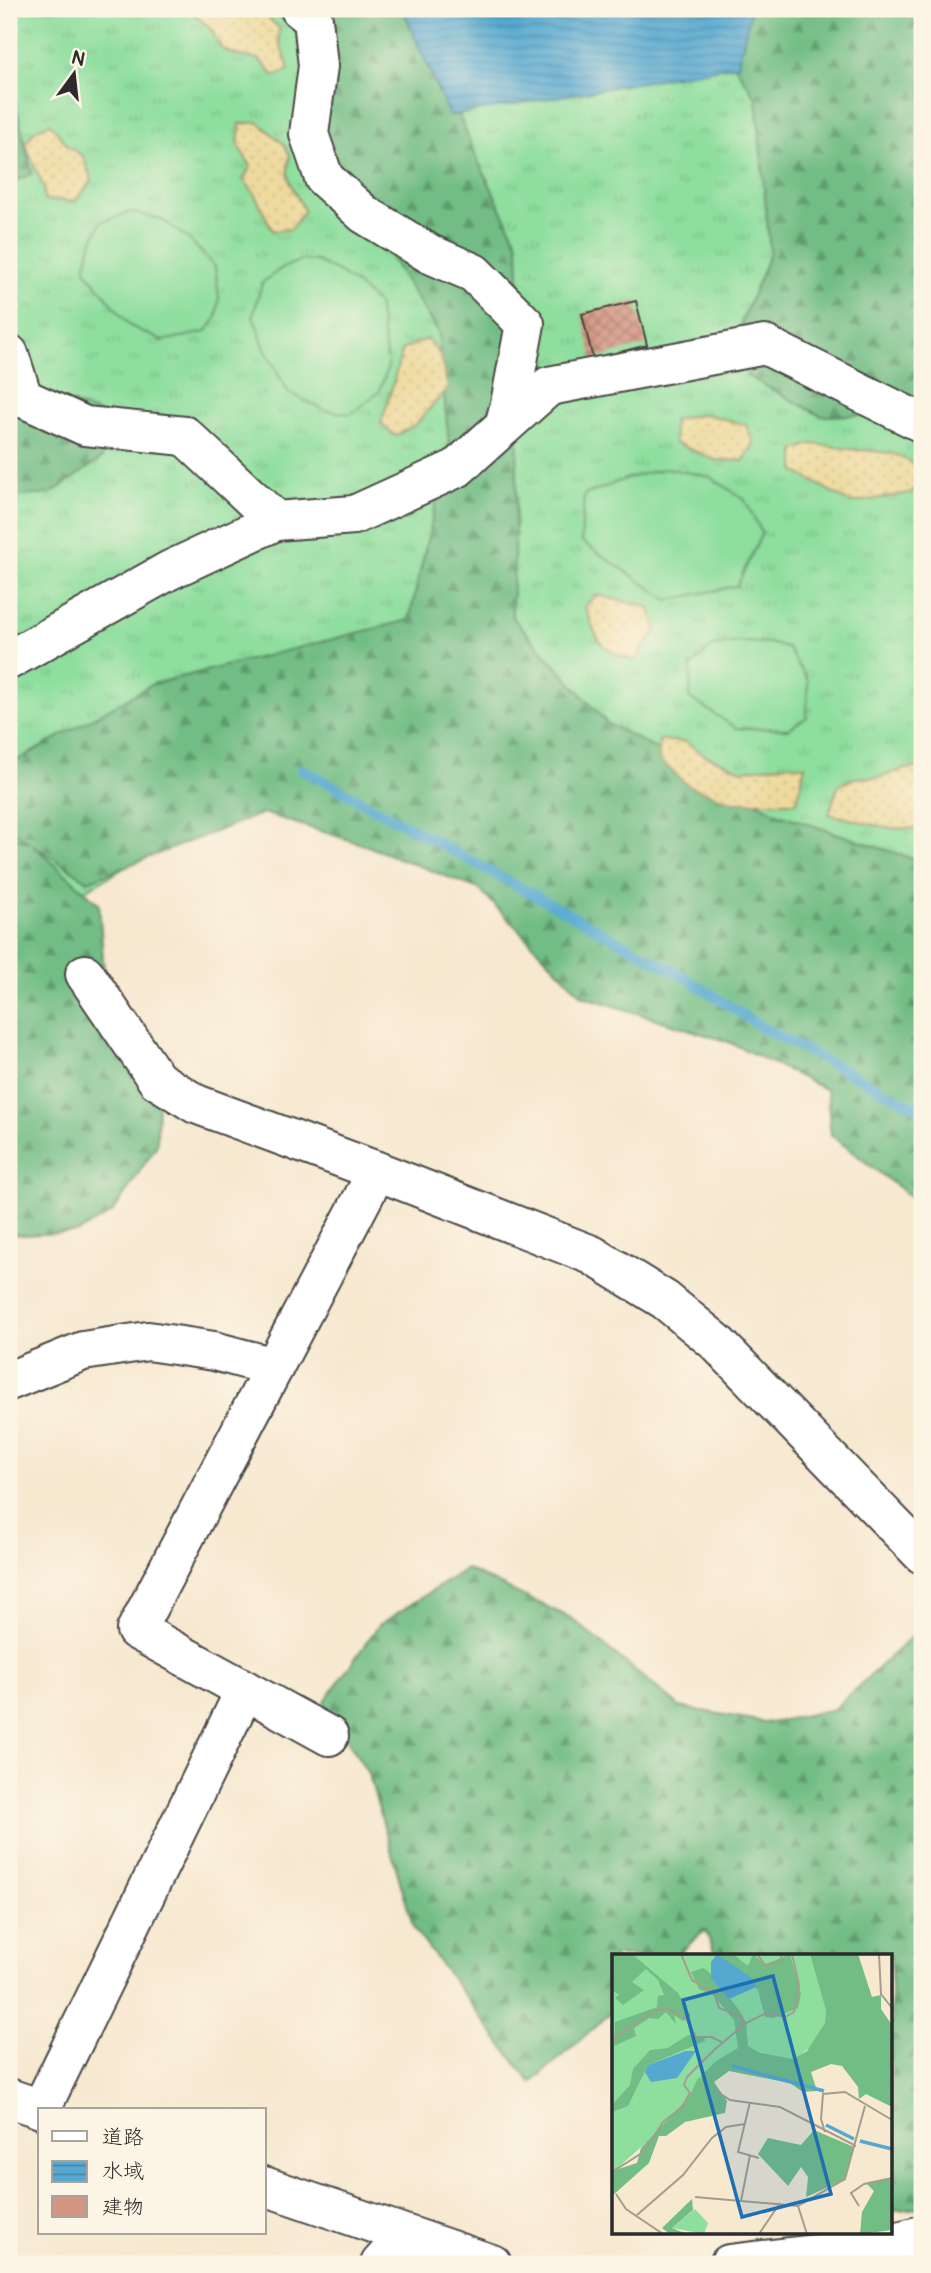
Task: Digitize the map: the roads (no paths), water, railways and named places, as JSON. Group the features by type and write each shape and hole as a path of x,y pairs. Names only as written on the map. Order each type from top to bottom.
{"street":[{"path":"300,9 313,19 318,66 309,134 324,178 364,214 430,254 474,273 525,324 510,404 503,426"},
{"path":"9,660 170,570 276,521 354,514 457,468 549,386 765,345 922,423"},
{"path":"9,354 23,398 85,426 185,436 276,521"},
{"path":"85,974 157,1080 195,1104 592,1255 665,1300 716,1342 922,1554"},
{"path":"329,1736 136,1630 377,1171"},
{"path":"9,1381 83,1351 148,1341 214,1351 274,1367"},
{"path":"32,2106 245,1690"},
{"path":"266,2187 492,2264"},
{"path":"380,2264 406,2235"},
{"path":"729,2264 875,2247 922,2235"}],"water":[{"path":"403,9 751,9 738,65 449,116"}],"waterway":[{"path":"302,769 685,977 763,1028 922,1111"}]}
